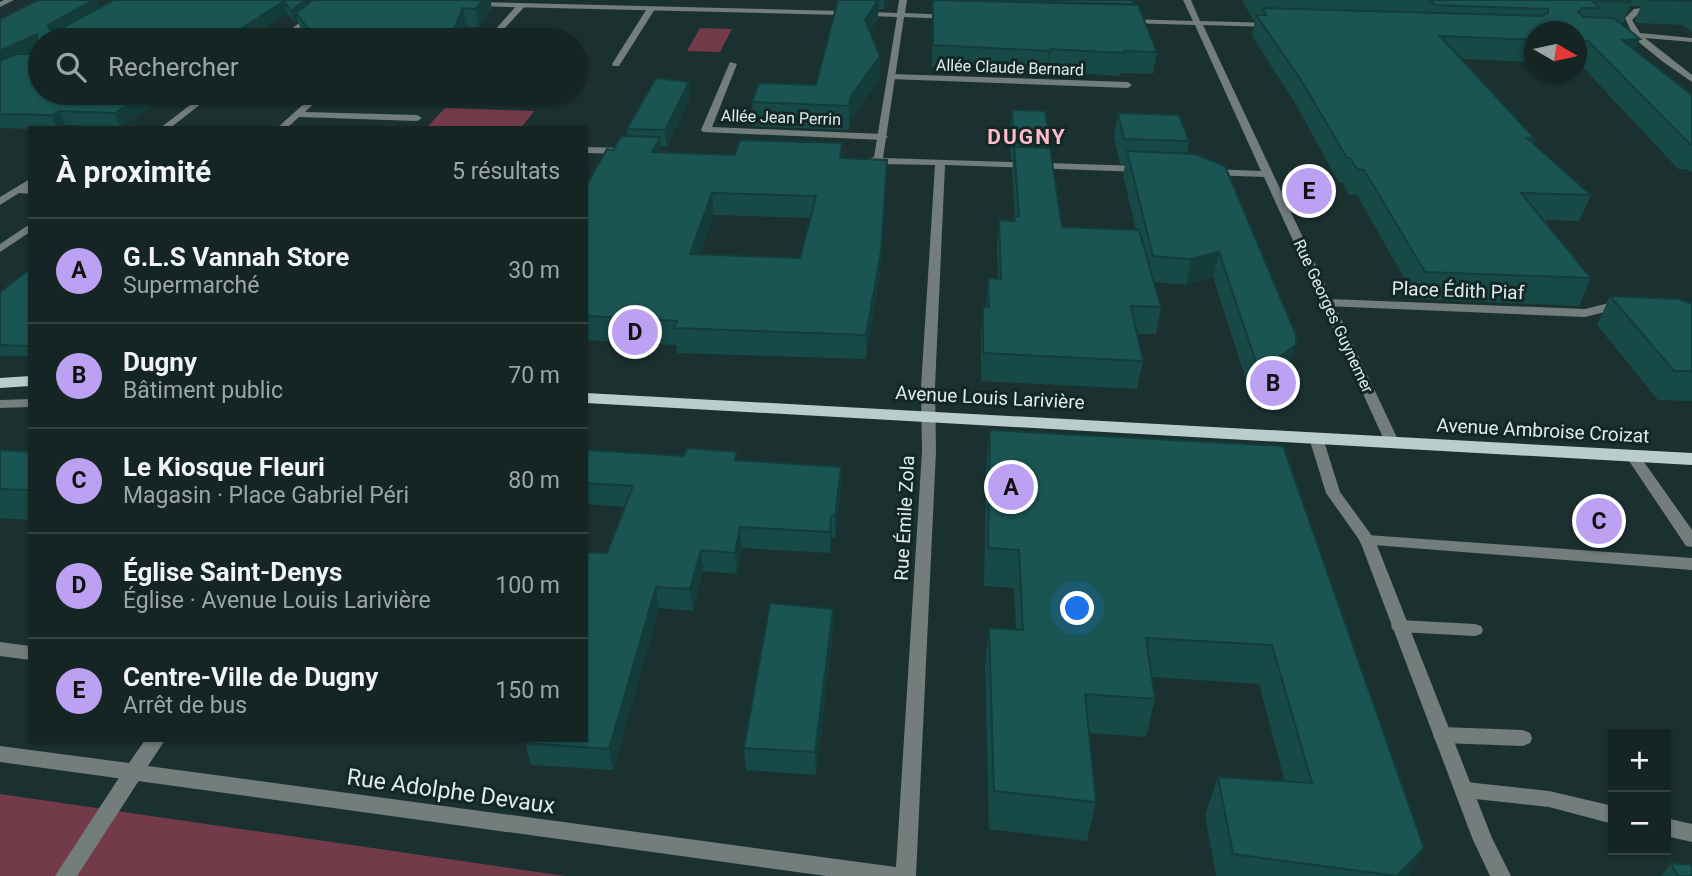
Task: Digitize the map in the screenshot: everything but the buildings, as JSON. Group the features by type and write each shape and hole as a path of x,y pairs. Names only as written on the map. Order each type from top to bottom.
{"main road":[{"path":"0,383 28,382"},
{"name":"Avenue Louis Larivière","path":"588,398 1392,442"},
{"name":"Avenue Ambroise Croizat","path":"1392,442 1692,459"}],"street":[{"path":"0,5 10,0"},
{"path":"878,160 903,0"},
{"name":"Rue Georges Guynemer","path":"1187,0 1392,442"},
{"path":"471,4 841,13"},
{"path":"501,28 522,5"},
{"path":"297,28 326,6"},
{"path":"1668,8 1632,10 1628,20 1638,36 1692,79"},
{"path":"616,64 651,9"},
{"path":"871,14 956,17"},
{"path":"1122,21 1286,26"},
{"path":"1624,35 1692,40"},
{"name":"Allée Jean Perrin","path":"733,64 706,130 883,137"},
{"name":"Allée Claude Bernard","path":"892,77 1128,85"},
{"path":"167,126 195,105"},
{"path":"283,126 307,105"},
{"path":"296,114 417,118"},
{"path":"588,150 639,151"},
{"path":"865,160 1147,169"},
{"name":"Rue Émile Zola","path":"906,876 929,451 927,415 940,162"},
{"path":"1201,171 1269,174"},
{"path":"0,202 28,182"},
{"path":"17,190 28,191"},
{"path":"0,249 28,228"},
{"name":"Place Édith Piaf","path":"1329,303 1586,313 1635,300"},
{"path":"0,404 28,404"},
{"path":"1316,438 1333,493 1367,540 1466,790 1483,840 1501,876"},
{"path":"1632,455 1692,542"},
{"path":"1367,540 1692,564"},
{"path":"1399,626 1475,631"},
{"path":"0,649 28,653"},
{"path":"1442,735 1523,738"},
{"path":"65,876 155,742"},
{"name":"Rue Adolphe Devaux","path":"0,754 895,876"},
{"path":"1466,790 1530,796 1608,814"},
{"path":"1671,828 1692,833"}],"shaded area":[{"path":"700,28 732,29 720,52 687,51"},
{"path":"445,108 534,111 523,126 428,126"},
{"path":"0,794 565,876 0,876"}],"place":[{"name":"Centre-Ville de Dugny","path":"1309,191"},
{"name":"Église Saint-Denys","path":"635,332"},
{"name":"Dugny","path":"1273,383"},
{"name":"G.L.S Vannah Store","path":"1011,487"},
{"name":"Le Kiosque Fleuri","path":"1599,521"}],"district":[{"name":"DUGNY","path":"1027,137"}]}
